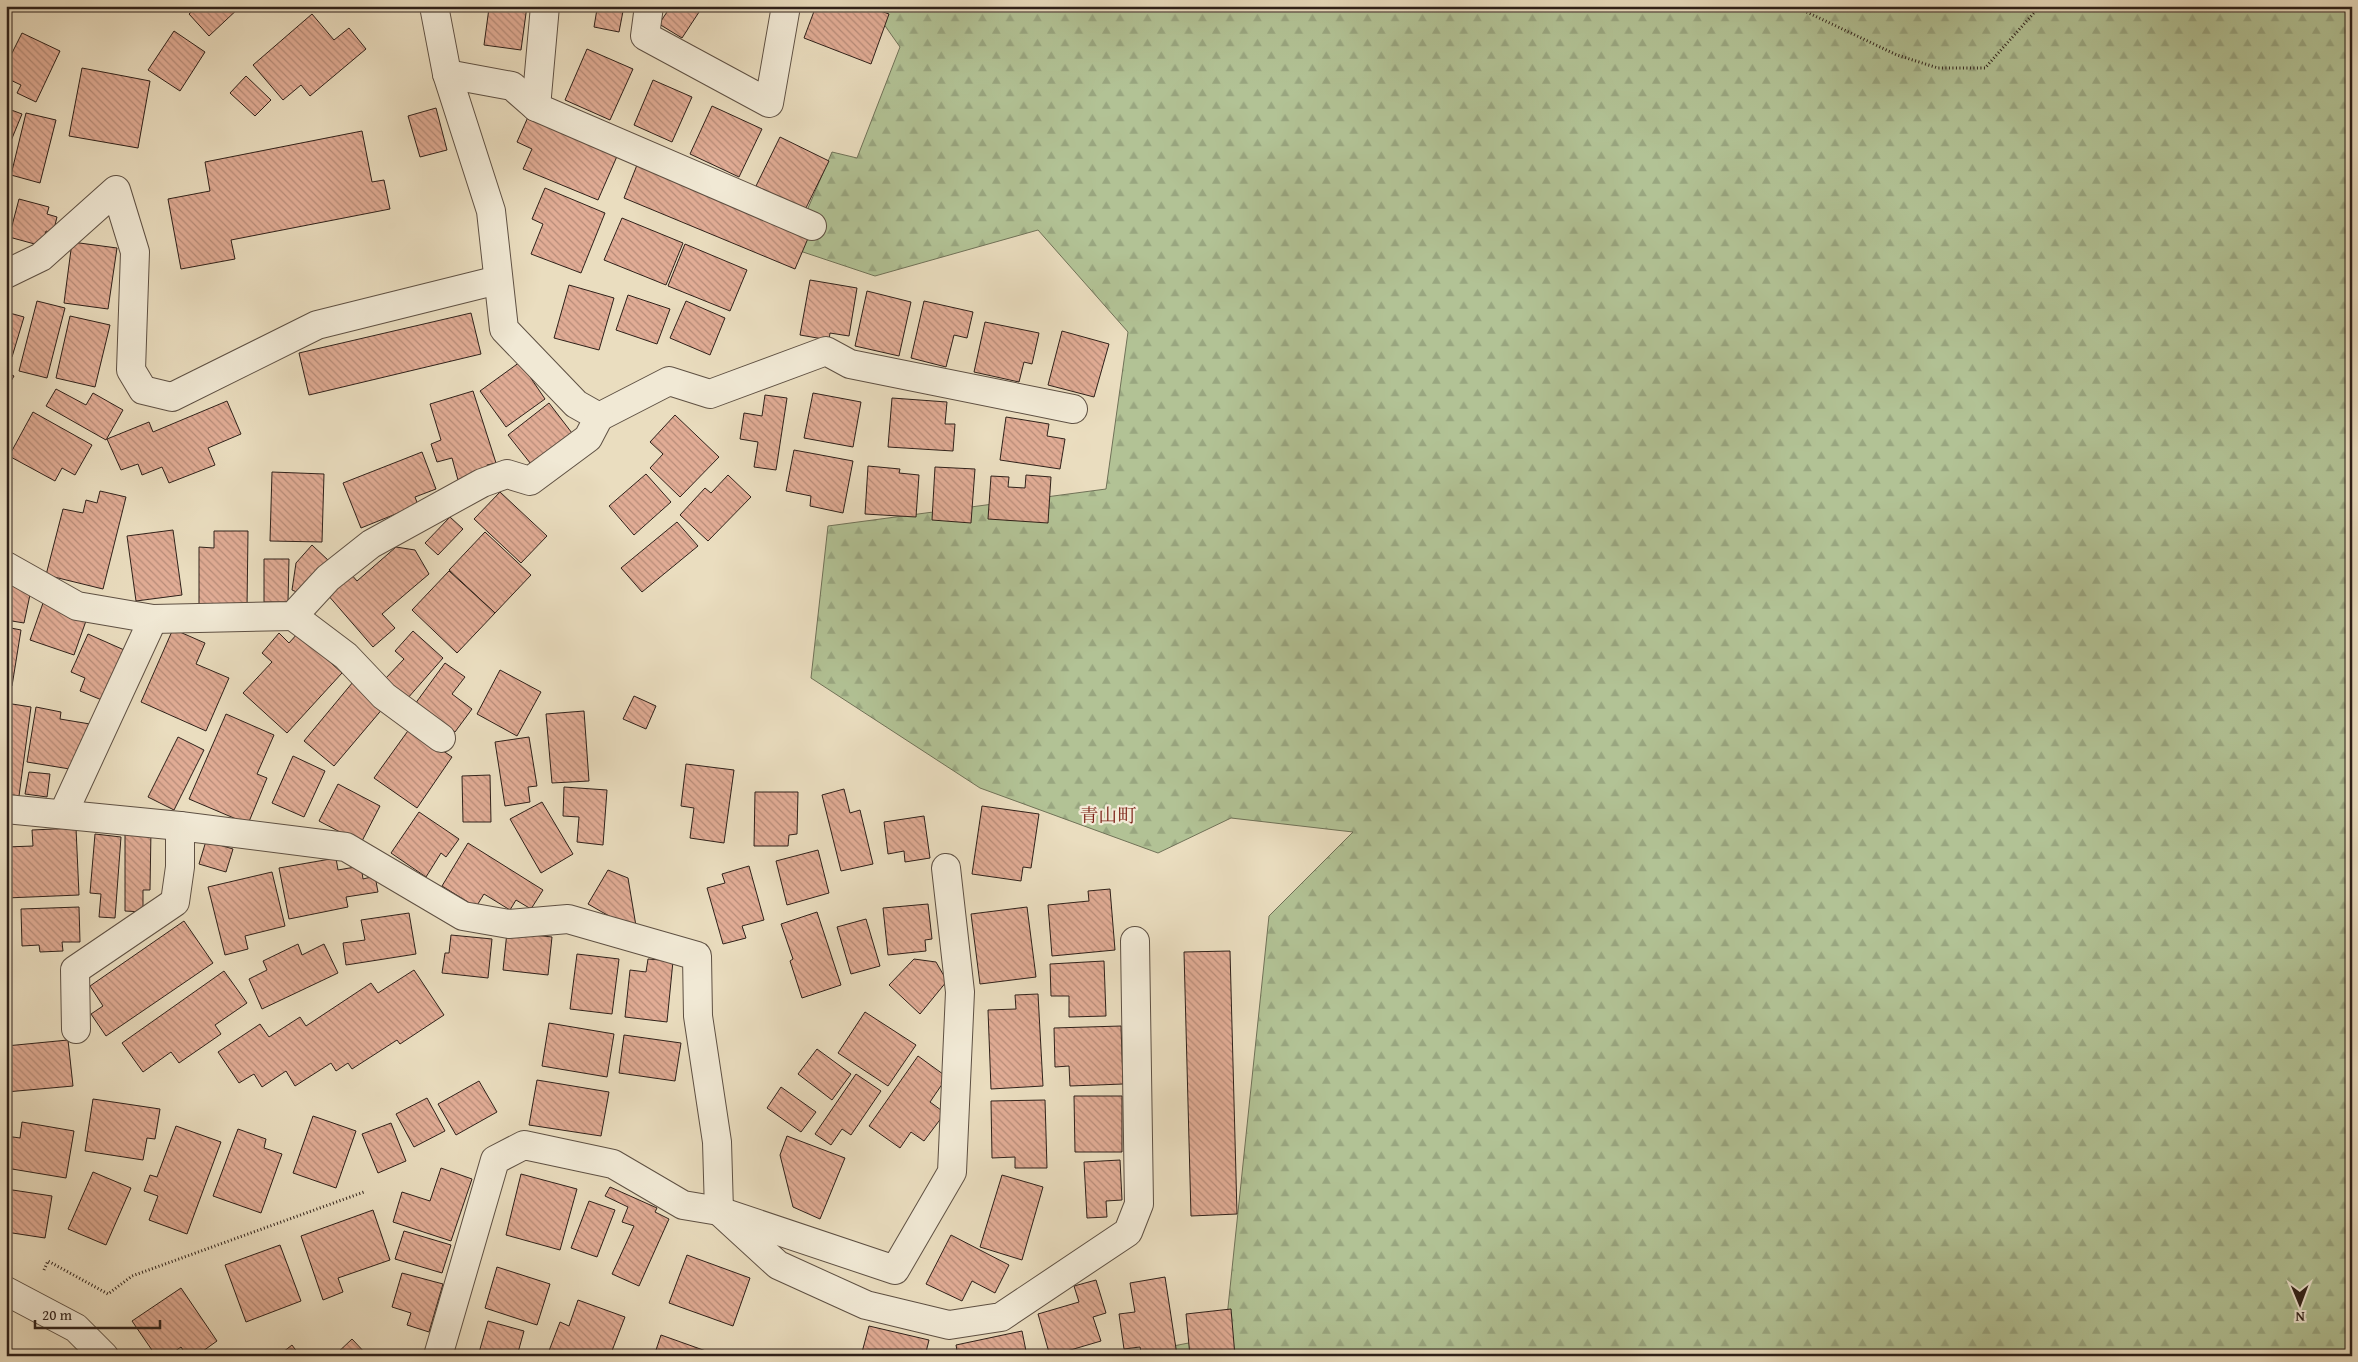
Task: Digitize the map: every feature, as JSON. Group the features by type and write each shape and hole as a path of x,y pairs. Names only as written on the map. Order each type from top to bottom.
{"street":[{"path":"434,6 447,74 491,211 504,329 576,404 600,417"},
{"path":"536,107 545,6"},
{"path":"649,6 645,36 769,103 786,6"},
{"path":"447,74 512,86 536,107 812,226"},
{"path":"6,274 41,257 116,190 135,252 131,370 143,390 172,397 317,325 498,280"},
{"path":"293,616 328,578 371,544 482,483 507,474 530,481 588,438 600,417 669,381 710,394 826,351 850,364 1073,409"},
{"path":"6,566 76,606 153,619 293,616 346,656 384,696 441,738"},
{"path":"63,814 153,619"},
{"path":"6,809 180,826 346,847 463,916 509,924 568,920 697,956 698,1016 717,1142 719,1211 778,1265 866,1305 949,1325 1001,1317 1128,1232 1140,1204 1135,941"},
{"path":"76,1029 75,970 175,902 180,867 180,826"},
{"path":"438,1356 496,1160 524,1145 612,1164 683,1205 719,1211 895,1270 952,1172 960,992 946,868"},
{"path":"17,1297 76,1328 104,1356"}],"path":[{"path":"1794,6 1897,55 1938,68 1985,68 2040,6"},
{"path":"17,1297 48,1262 108,1294 132,1276 364,1192"}],"green space":[{"path":"871,6 2352,6 2352,1356 1121,1356 1225,1336 1269,916 1353,832 1231,818 1158,853 980,788 811,678 828,526 1106,489 1128,332 1038,230 875,276 791,248 832,152 857,158 900,47"}],"building":[{"path":"198,6 241,6 209,36 189,14"},
{"path":"473,6 527,6 521,50 484,45 489,8"},
{"path":"579,6 624,6 619,32 594,27 597,9"},
{"path":"671,6 703,6 682,38 659,24"},
{"path":"816,6 876,6 875,9 889,14 871,64 804,38"},
{"path":"312,14 334,40 349,28 366,49 310,96 301,85 283,100 253,65"},
{"path":"174,31 205,52 180,91 148,70"},
{"path":"22,33 60,51 36,102 17,93 21,85 6,78 6,65"},
{"path":"587,49 633,69 610,120 565,100"},
{"path":"82,68 150,81 138,148 69,136"},
{"path":"246,76 271,100 255,116 230,93"},
{"path":"653,80 692,97 672,142 634,125"},
{"path":"712,106 762,129 739,177 690,154"},
{"path":"6,108 22,114 6,153"},
{"path":"436,108 447,150 420,157 408,116"},
{"path":"26,113 56,120 40,183 11,175"},
{"path":"528,117 618,154 598,200 523,169 532,149 517,142"},
{"path":"362,131 372,182 384,180 390,209 231,240 235,259 181,269 168,199 210,191 205,162"},
{"path":"780,137 829,161 805,210 756,186"},
{"path":"637,165 809,236 795,269 624,198"},
{"path":"545,188 605,213 581,273 531,254 543,224 532,219"},
{"path":"19,199 49,207 47,214 57,217 53,233 46,231 42,246 9,237"},
{"path":"622,218 683,243 666,285 604,260"},
{"path":"72,242 117,248 108,309 64,303"},
{"path":"685,244 747,270 730,311 668,286"},
{"path":"810,280 857,288 849,336 830,333 829,340 800,335"},
{"path":"569,285 614,298 599,350 554,338"},
{"path":"867,291 911,302 899,356 855,346"},
{"path":"628,295 670,309 657,344 616,330"},
{"path":"37,301 65,308 47,378 19,371"},
{"path":"686,301 725,318 710,355 670,338"},
{"path":"924,301 973,312 967,338 954,335 946,367 911,358"},
{"path":"6,312 24,317 12,357 6,355"},
{"path":"471,313 481,354 309,395 299,353"},
{"path":"70,316 110,325 95,387 56,378"},
{"path":"985,322 1039,333 1032,364 1024,362 1019,382 974,372"},
{"path":"1062,331 1109,344 1094,397 1048,385"},
{"path":"520,362 545,399 506,427 480,391"},
{"path":"6,372 14,376 6,390"},
{"path":"56,389 86,405 93,393 123,410 106,440 46,406"},
{"path":"473,391 496,463 487,465 489,470 458,480 452,458 437,462 431,444 441,440 430,404"},
{"path":"813,393 861,402 853,447 804,438"},
{"path":"765,395 787,398 776,470 754,467 758,442 740,439 744,413 762,416"},
{"path":"892,398 947,402 945,424 955,424 953,451 888,447"},
{"path":"227,401 241,434 208,448 215,465 169,483 162,467 142,475 138,464 121,470 107,439 149,422 153,432"},
{"path":"549,403 575,437 534,468 508,435"},
{"path":"33,412 92,445 75,475 62,468 55,481 9,456"},
{"path":"675,415 719,457 680,497 650,468 663,454 650,442"},
{"path":"1006,417 1049,424 1047,436 1065,439 1060,469 1000,460"},
{"path":"794,450 853,461 843,513 810,506 811,496 786,491"},
{"path":"422,452 436,489 415,497 418,505 361,528 343,483"},
{"path":"868,466 900,469 899,473 919,475 916,517 865,514"},
{"path":"935,467 975,469 971,523 932,520"},
{"path":"272,472 324,474 322,542 270,541"},
{"path":"646,474 671,502 634,535 609,506"},
{"path":"728,475 751,497 708,541 680,515 705,488 711,493"},
{"path":"1026,475 1051,477 1048,523 988,519 991,476 1009,477 1008,487 1025,488"},
{"path":"100,491 126,497 103,589 46,575 63,509 83,513 86,500 97,503"},
{"path":"500,492 547,536 521,563 474,519"},
{"path":"450,517 463,529 438,555 425,543"},
{"path":"677,522 698,546 642,592 621,568"},
{"path":"173,530 182,595 136,601 127,536"},
{"path":"214,531 248,531 247,609 199,608 199,547 214,548"},
{"path":"485,532 531,575 495,613 449,570"},
{"path":"312,545 329,561 299,593 292,590 296,563"},
{"path":"396,547 415,550 429,574 382,614 395,628 373,647 327,594 351,574 357,581"},
{"path":"264,559 289,559 288,602 264,602"},
{"path":"449,571 495,613 457,653 412,610"},
{"path":"6,585 31,590 24,623 6,620"},
{"path":"43,603 87,618 74,655 30,640"},
{"path":"6,627 21,630 12,686 6,685"},
{"path":"173,629 205,643 196,664 229,678 206,731 141,702"},
{"path":"413,631 443,658 407,699 385,679 404,659 395,651"},
{"path":"279,633 289,643 298,633 342,673 287,733 243,693 272,662 262,653"},
{"path":"88,634 131,653 109,703 80,691 85,678 71,672"},
{"path":"445,663 465,677 452,694 472,709 455,732 415,704"},
{"path":"500,670 541,692 517,736 477,714"},
{"path":"353,682 384,707 334,766 304,741"},
{"path":"634,696 656,706 646,729 623,719"},
{"path":"6,703 31,707 19,796 6,794"},
{"path":"36,707 61,712 60,719 90,724 82,771 27,762"},
{"path":"584,711 589,781 552,783 546,714"},
{"path":"226,714 274,735 257,774 267,778 248,824 189,799"},
{"path":"410,728 452,757 417,808 374,778"},
{"path":"178,737 204,750 174,810 148,797"},
{"path":"529,737 537,786 528,787 530,802 505,806 495,742"},
{"path":"293,756 325,771 304,817 272,803"},
{"path":"686,764 734,770 724,843 690,838 694,808 681,806"},
{"path":"29,772 50,774 47,797 25,794"},
{"path":"490,775 491,822 463,822 462,776"},
{"path":"338,784 380,806 361,843 319,821"},
{"path":"564,787 607,790 603,845 577,842 579,817 563,816"},
{"path":"844,789 850,813 860,810 873,864 841,871 822,795"},
{"path":"755,792 798,792 797,834 789,835 788,846 754,846"},
{"path":"542,802 573,854 541,873 510,819"},
{"path":"982,806 1039,814 1031,868 1023,867 1021,881 972,874"},
{"path":"419,812 459,839 446,857 441,853 426,877 391,853"},
{"path":"924,816 930,858 905,862 904,851 888,854 884,822"},
{"path":"76,828 79,895 6,898 6,847 33,846 32,830"},
{"path":"125,830 151,830 150,890 143,890 143,912 125,911"},
{"path":"95,834 121,837 115,918 99,917 101,894 90,893"},
{"path":"206,841 233,849 226,872 199,864"},
{"path":"468,843 543,890 531,909 516,900 510,910 484,894 476,907 442,886"},
{"path":"818,850 829,893 787,905 776,861"},
{"path":"336,858 338,870 361,866 363,879 375,876 378,892 346,897 348,907 289,919 279,868"},
{"path":"749,866 764,920 742,926 746,938 723,944 707,888 725,883 722,874"},
{"path":"608,870 628,878 637,932 588,904"},
{"path":"272,872 285,926 245,936 248,949 225,955 208,887"},
{"path":"1110,889 1115,950 1052,956 1048,905 1089,901 1088,891"},
{"path":"928,904 932,939 925,940 926,951 888,955 883,908"},
{"path":"79,907 80,942 62,942 63,951 40,952 39,945 22,946 21,909"},
{"path":"1027,907 1036,977 980,984 971,914"},
{"path":"817,912 841,985 802,998 790,961 793,959 781,924"},
{"path":"409,913 416,954 346,965 343,943 365,940 361,920"},
{"path":"866,919 880,966 851,974 837,927"},
{"path":"184,921 213,963 106,1036 91,1014 103,1006 90,986"},
{"path":"507,932 552,937 548,975 503,970"},
{"path":"451,935 492,939 488,978 442,973 445,953 449,953"},
{"path":"298,944 302,955 324,944 338,973 262,1009 249,979 267,970 263,961"},
{"path":"1230,951 1237,1214 1191,1216 1184,952"},
{"path":"577,954 619,959 612,1014 570,1009"},
{"path":"648,959 673,961 667,1022 625,1017 630,970 646,972"},
{"path":"914,959 936,962 947,981 920,1014 889,985"},
{"path":"1104,961 1106,1016 1069,1017 1069,996 1051,996 1050,964"},
{"path":"414,970 444,1015 400,1044 397,1040 352,1069 348,1063 336,1071 331,1063 295,1086 286,1071 262,1087 254,1074 239,1083 218,1052 260,1024 269,1037 300,1017 306,1026 371,983 378,993"},
{"path":"224,971 247,1003 215,1025 221,1034 179,1063 171,1052 143,1072 122,1043"},
{"path":"1038,994 1043,1086 991,1089 988,1010 1016,1009 1015,995"},
{"path":"865,1012 916,1045 888,1086 838,1053"},
{"path":"549,1023 614,1034 607,1077 542,1066"},
{"path":"1121,1026 1123,1084 1070,1086 1069,1066 1055,1067 1054,1028"},
{"path":"624,1035 681,1043 675,1081 619,1073"},
{"path":"68,1040 73,1086 6,1092 6,1046"},
{"path":"817,1049 851,1074 832,1100 798,1074"},
{"path":"918,1056 947,1077 930,1102 945,1113 924,1141 911,1132 900,1148 869,1126"},
{"path":"856,1074 881,1091 851,1135 842,1129 831,1145 815,1134"},
{"path":"537,1080 609,1092 601,1136 529,1125"},
{"path":"479,1081 497,1112 456,1135 438,1104"},
{"path":"781,1087 816,1112 801,1132 767,1108"},
{"path":"1074,1096 1122,1096 1122,1152 1075,1152"},
{"path":"427,1098 445,1131 414,1147 396,1114"},
{"path":"93,1099 160,1109 155,1139 147,1138 143,1160 85,1151"},
{"path":"1045,1100 1047,1168 1015,1168 1015,1157 992,1158 991,1101"},
{"path":"313,1116 356,1131 336,1188 293,1173"},
{"path":"22,1122 74,1131 66,1178 6,1168 6,1136 20,1138"},
{"path":"391,1123 406,1161 378,1173 362,1134"},
{"path":"176,1126 221,1142 187,1234 149,1220 158,1196 144,1191 150,1175 157,1177"},
{"path":"238,1129 266,1139 264,1148 282,1154 261,1213 213,1196"},
{"path":"787,1136 845,1158 820,1219 793,1207 780,1155"},
{"path":"1120,1160 1122,1200 1106,1201 1107,1217 1087,1218 1084,1162"},
{"path":"441,1168 472,1179 451,1241 393,1222 402,1192 430,1201"},
{"path":"93,1172 131,1188 106,1245 68,1229"},
{"path":"521,1174 577,1189 560,1250 506,1235"},
{"path":"1002,1175 1043,1187 1022,1260 980,1247"},
{"path":"610,1187 657,1208 655,1212 669,1219 639,1286 612,1274 634,1226 622,1222 628,1207 605,1196"},
{"path":"6,1189 52,1196 45,1238 6,1232"},
{"path":"589,1201 615,1210 597,1257 571,1248"},
{"path":"373,1210 390,1260 338,1278 343,1292 323,1300 301,1236"},
{"path":"404,1231 451,1245 442,1273 395,1259"},
{"path":"951,1235 1009,1265 995,1293 972,1281 962,1301 926,1284"},
{"path":"280,1245 301,1301 246,1322 225,1265"},
{"path":"687,1255 750,1278 733,1326 669,1303"},
{"path":"497,1267 550,1284 537,1325 485,1308"},
{"path":"402,1273 443,1284 429,1332 407,1325 411,1313 392,1307"},
{"path":"1165,1277 1177,1355 1142,1356 1140,1347 1124,1349 1119,1314 1135,1312 1130,1283"},
{"path":"1096,1280 1106,1313 1093,1317 1101,1341 1050,1356 1038,1314 1079,1302 1074,1286"},
{"path":"181,1288 217,1341 196,1356 187,1356 181,1347 168,1356 156,1356 132,1321"},
{"path":"578,1300 625,1317 610,1356 547,1356 560,1322 569,1326"},
{"path":"1231,1309 1235,1356 1190,1356 1186,1314"},
{"path":"488,1321 524,1331 517,1356 478,1356"},
{"path":"869,1326 929,1340 925,1356 861,1356"},
{"path":"1022,1331 1027,1356 958,1356 956,1345"},
{"path":"661,1335 720,1356 654,1356"},
{"path":"352,1339 368,1356 334,1356"},
{"path":"292,1345 300,1356 278,1356"}],"district":[{"name":"青山町","path":"1108,815"}]}
